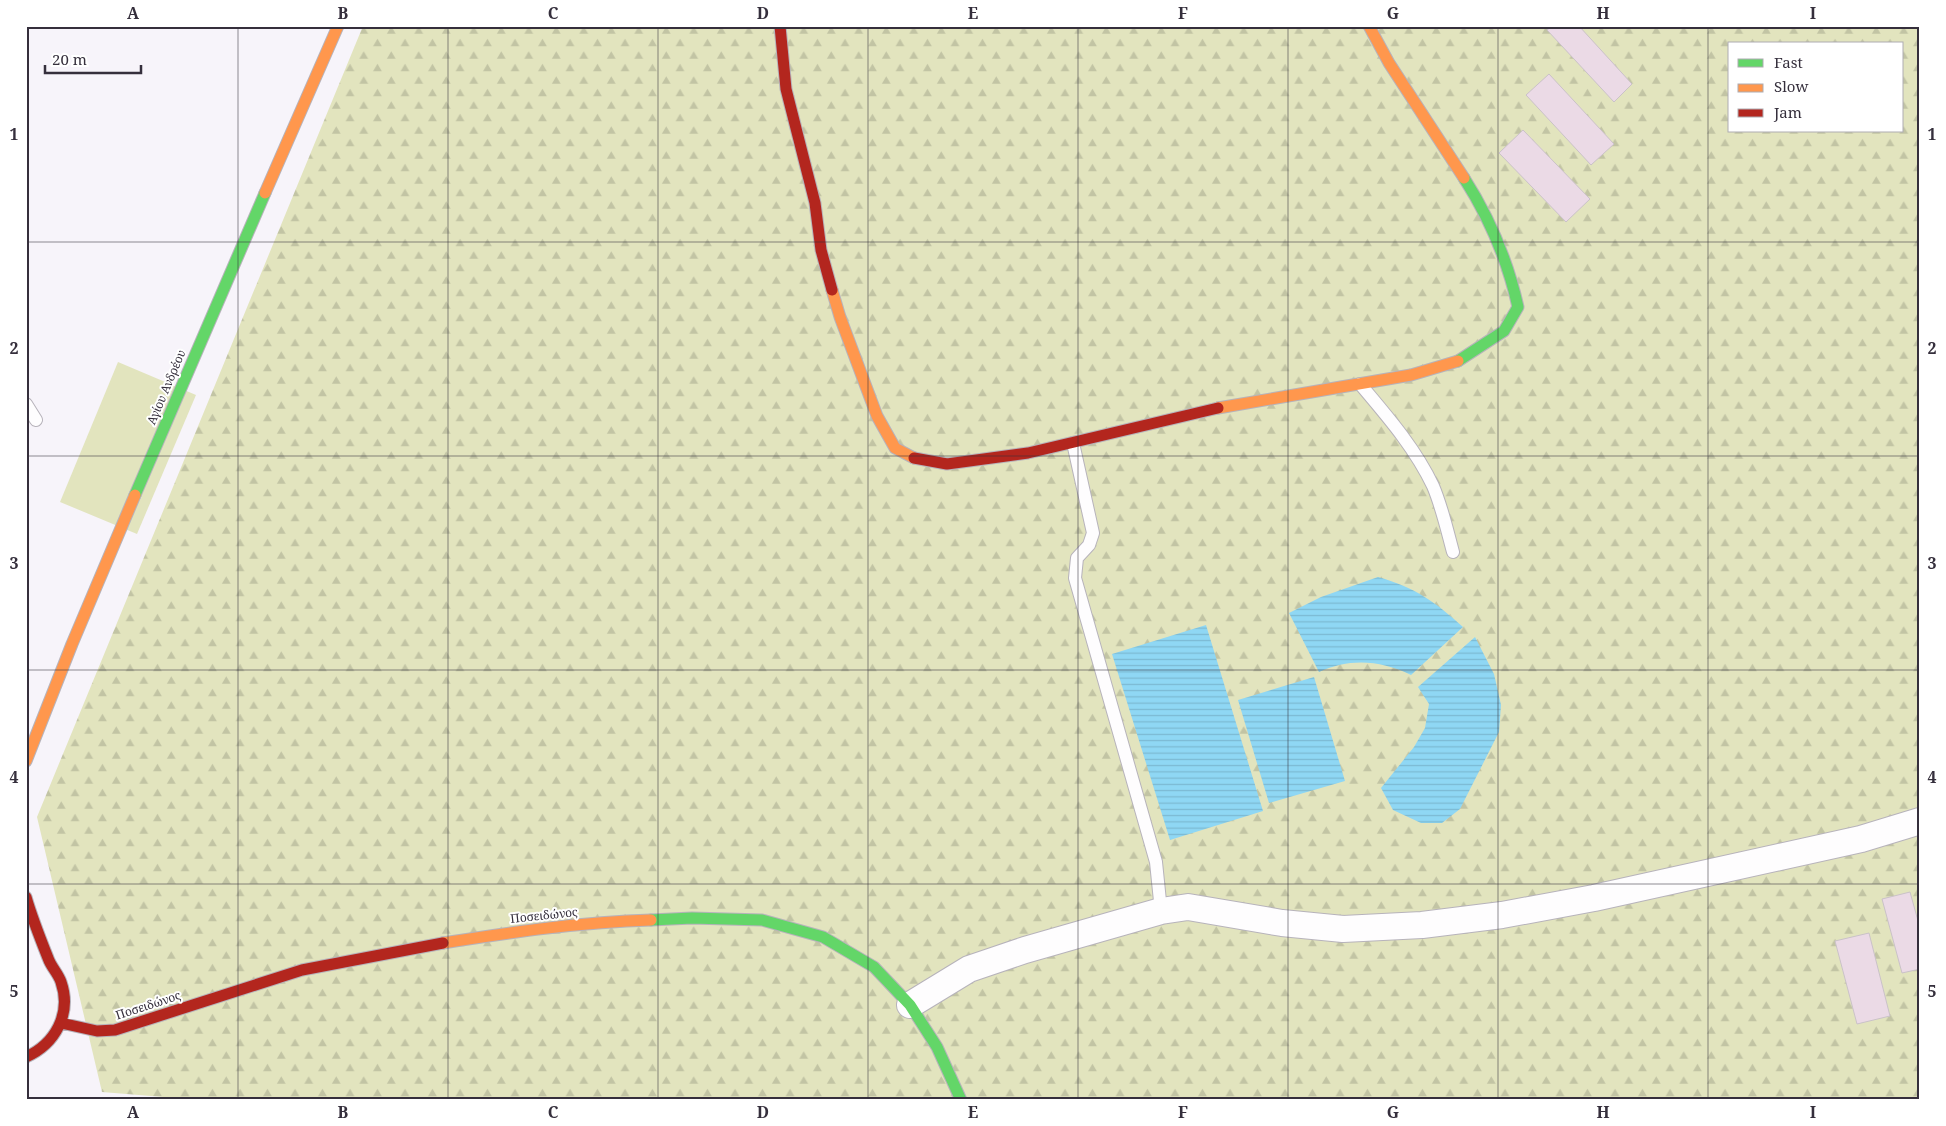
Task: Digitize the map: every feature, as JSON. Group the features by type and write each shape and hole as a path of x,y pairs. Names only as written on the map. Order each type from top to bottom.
{"street":[{"name":"Αγίου Ανδρέου","path":"26,761 72,644 189,367 338,26"},
{"path":"780,26 786,89 815,203 821,250 840,317 877,416 895,448 917,460 947,464 1028,453 1227,406 1411,375 1460,361 1504,331 1518,307 1511,275 1479,202 1389,63 1369,26"},
{"path":"910,1005 969,969 1025,950 1161,910 1188,907 1282,923 1343,929 1422,925 1502,915 1594,898 1861,839 1920,821"},
{"path":"26,897 50,965 60,981 64,999 61,1023 47,1045 26,1057"},
{"name":"Ποσειδώνος","path":"61,1023 97,1031 115,1030 302,970 410,948 533,930 616,921 692,918 762,920 823,937 874,968 910,1005 937,1047 961,1100"},
{"path":"31,952 50,965"}],"lane":[{"path":"1360,384 1404,436 1433,486 1453,552"},
{"path":"26,404 36,420"},
{"path":"1073,442 1093,534 1088,545 1077,558 1075,578 1156,862 1161,910"}],"green space":[{"path":"363,26 1920,26 1920,1100 200,1100 102,1092 37,817"},
{"path":"118,362 196,395 137,534 60,502"}],"water":[{"path":"1378,577 1424,596 1463,627 1411,675 1388,666 1365,663 1342,664 1319,672 1289,613 1321,597"},
{"path":"1206,625 1263,811 1170,840 1112,654"},
{"path":"1475,637 1494,674 1501,705 1499,732 1460,809 1442,823 1421,823 1393,810 1381,788 1414,747 1425,728 1429,704 1418,687"},
{"path":"1314,677 1345,781 1269,803 1238,700"}],"building":[{"path":"1552,26 1579,26 1632,84 1614,102 1547,30"},
{"path":"1549,74 1614,144 1591,165 1526,95"},
{"path":"1523,130 1590,199 1566,222 1499,153"},
{"path":"1910,892 1920,928 1920,969 1902,973 1882,899"},
{"path":"1869,933 1890,1016 1857,1024 1835,941"}],"traffic: fast":[{"path":"1458,361 1504,331 1518,307 1509,273 1497,240 1482,208 1464,178"},
{"path":"135,495 265,193"},
{"path":"651,920 692,918 762,920 823,937 874,967 910,1005 937,1047 961,1100"}],"traffic: slow":[{"path":"265,193 338,26"},
{"path":"1369,26 1389,63 1464,178"},
{"path":"832,290 840,317 877,416 895,448 914,458"},
{"path":"1218,408 1411,375 1458,361"},
{"path":"26,761 72,644 135,495"},
{"path":"443,943 573,925 651,920"}],"traffic: jam":[{"path":"780,26 786,89 815,203 821,250 832,290"},
{"path":"914,458 947,464 1028,453 1218,408"},
{"path":"26,897 36,928 49,961 61,982 64,994 64,1005 59,1027 45,1044 26,1057"},
{"path":"61,1023 97,1031 115,1030 302,970 443,943"}]}
